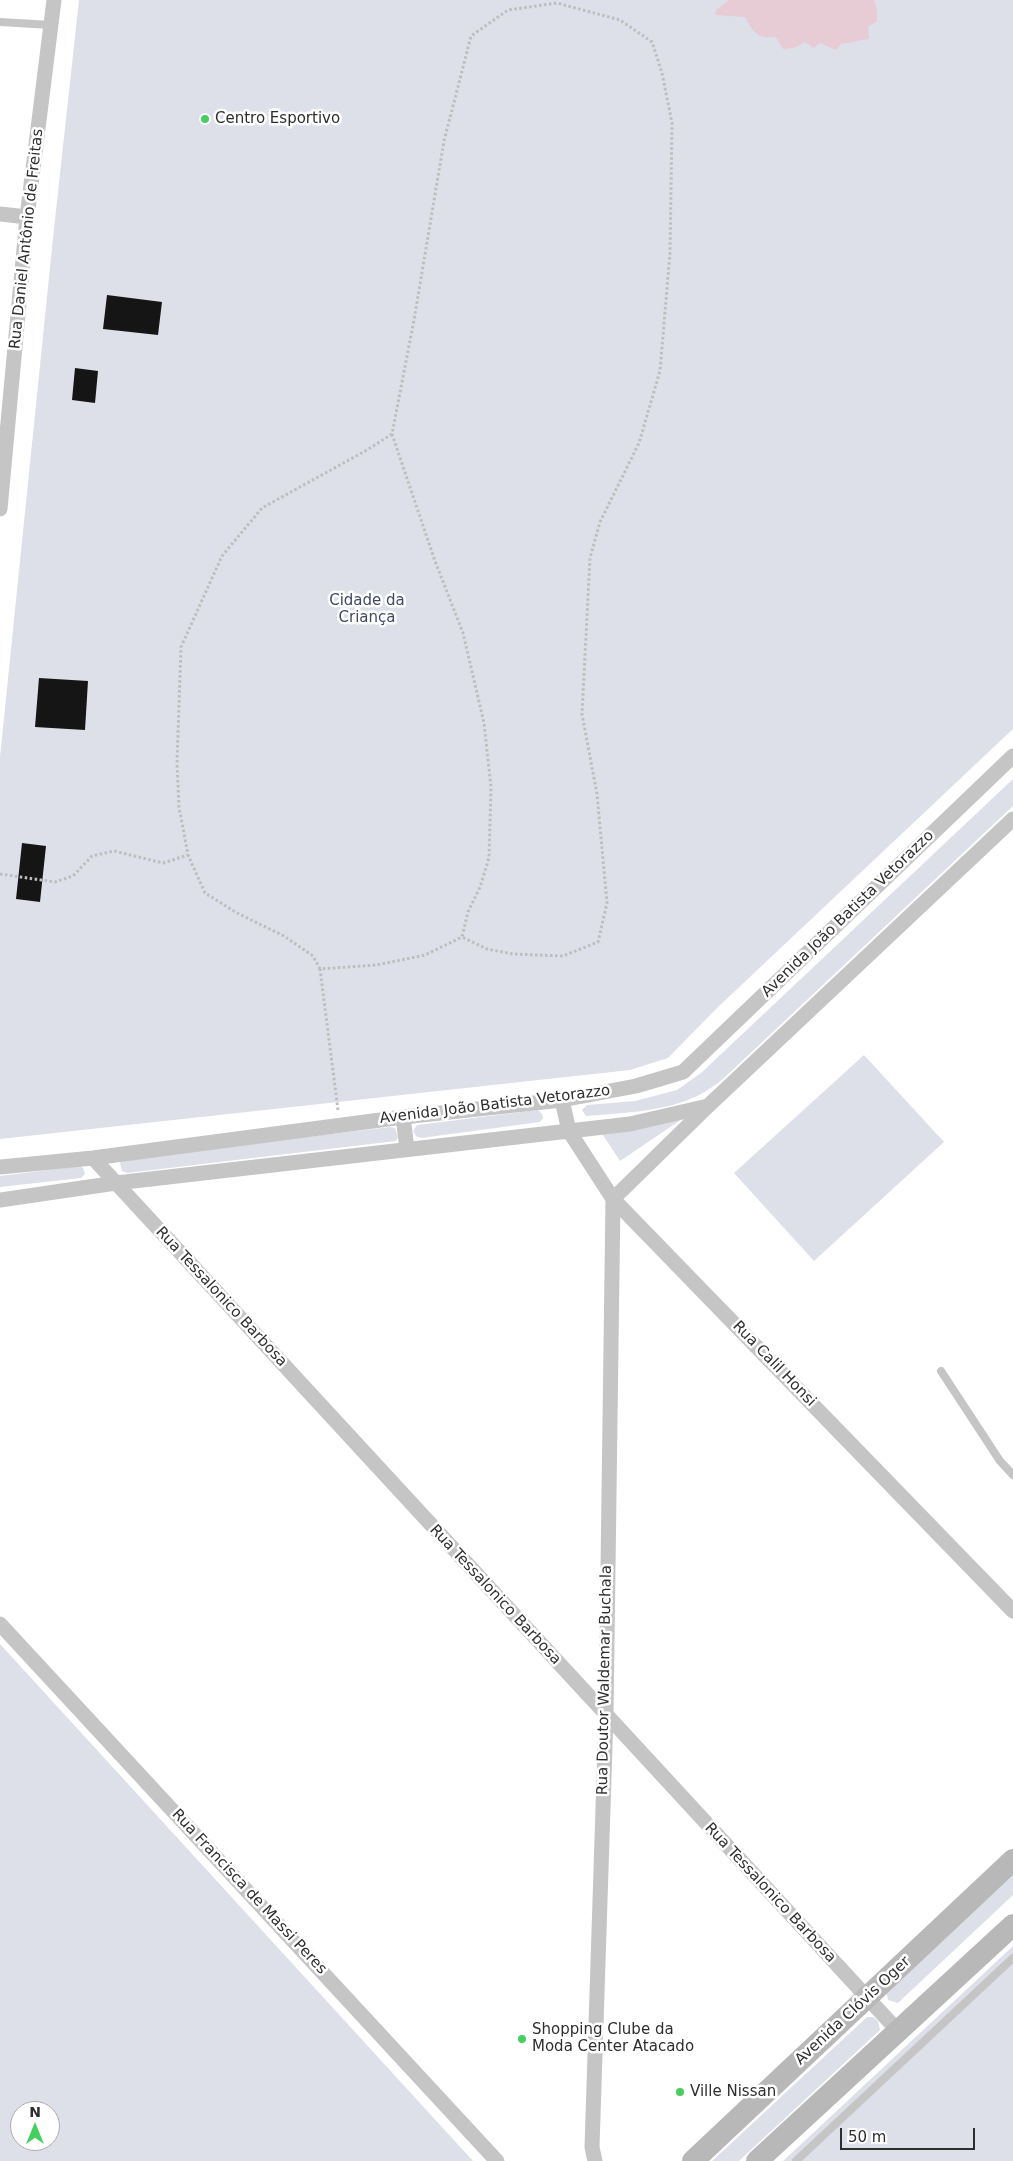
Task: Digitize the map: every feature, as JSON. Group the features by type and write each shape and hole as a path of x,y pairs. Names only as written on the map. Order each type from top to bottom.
{"main road":[{"name":"Avenida Clóvis Oger","path":"693,2161 1013,1860"},
{"path":"757,2161 1013,1925"}],"street":[{"name":"Rua Daniel Antônio de Freitas","path":"0,509 27,218 54,0"},
{"path":"0,214 27,218"},
{"name":"Avenida João Batista Vetorazzo","path":"0,1167 93,1158 403,1117 562,1100 636,1086 683,1072 1013,756"},
{"path":"613,1199 708,1106 1013,819"},
{"name":"Rua Calil Honsi","path":"562,1100 570,1131 613,1199 1012,1607"},
{"path":"0,1200 116,1183 630,1124 708,1106"},
{"path":"403,1117 407,1149"},
{"name":"Rua Tessalonico Barbosa","path":"93,1158 899,2032"},
{"name":"Rua Doutor Waldemar Buchala","path":"595,2161 592,2147 606,1716 613,1199"},
{"name":"Rua Francisca de Massi Peres","path":"0,1624 497,2161"}],"lane":[{"path":"0,22 51,25"},
{"path":"941,1371 1000,1460 1013,1475"},
{"path":"796,2161 1013,1958"}],"path":[{"path":"557,4 620,20 652,42 662,73 672,123 673,201 660,371 639,443 600,522 590,558 582,714 597,794 608,903 598,942 563,956 513,954 487,949 462,937 468,912 480,887 489,858 491,787 484,723 463,633 435,561 392,434 414,320 444,141 471,36 508,10 557,4"},
{"path":"340,1125 320,969 313,956 284,936 237,913 205,893 188,855 179,807 177,763 181,648 222,556 262,508 367,450 392,434"},
{"path":"0,874 56,882 72,876 92,856 114,851 163,863 188,855"},
{"path":"320,969 376,965 425,955 462,937"}],"green space":[{"name":"Cidade da Criança","path":"79,0 1013,0 1013,729 717,1008 668,1058 630,1070 0,1139 0,757"},
{"path":"1013,779 1013,806 723,1079 700,1094 657,1109 586,1116 582,1110 587,1105 635,1101 677,1090 701,1073"},
{"path":"864,1055 944,1142 814,1261 734,1173"},
{"path":"538,1110 543,1118 540,1122 421,1138 416,1136 413,1131 417,1125"},
{"path":"685,1117 620,1161 601,1132"},
{"path":"390,1127 395,1128 398,1137 396,1141 127,1173 122,1171 120,1163 124,1159"},
{"path":"80,1166 85,1174 81,1178 0,1187 0,1176"},
{"path":"0,1644 473,2161 0,2161"},
{"path":"1013,1871 1013,1895 898,2003 888,2000 886,1991"},
{"path":"1013,1946 1013,2161 783,2161"},
{"path":"867,2017 873,2017 878,2021 880,2030 739,2161 712,2161"}],"shaded area":[{"path":"729,0 874,0 877,10 877,21 868,27 869,39 841,44 836,50 820,43 813,48 805,42 794,48 783,49 776,37 764,37 757,34 745,17 715,15 716,10"}],"building":[{"path":"107,295 162,302 158,335 103,329"},
{"path":"75,368 98,371 95,403 72,400"},
{"path":"39,678 88,681 85,730 35,727"},
{"path":"22,843 46,846 40,902 16,899"}],"place":[{"name":"Centro Esportivo","path":"205,119"},
{"name":"Shopping Clube da Moda Center Atacado","path":"522,2039"},
{"name":"Ville Nissan","path":"680,2092"}]}
